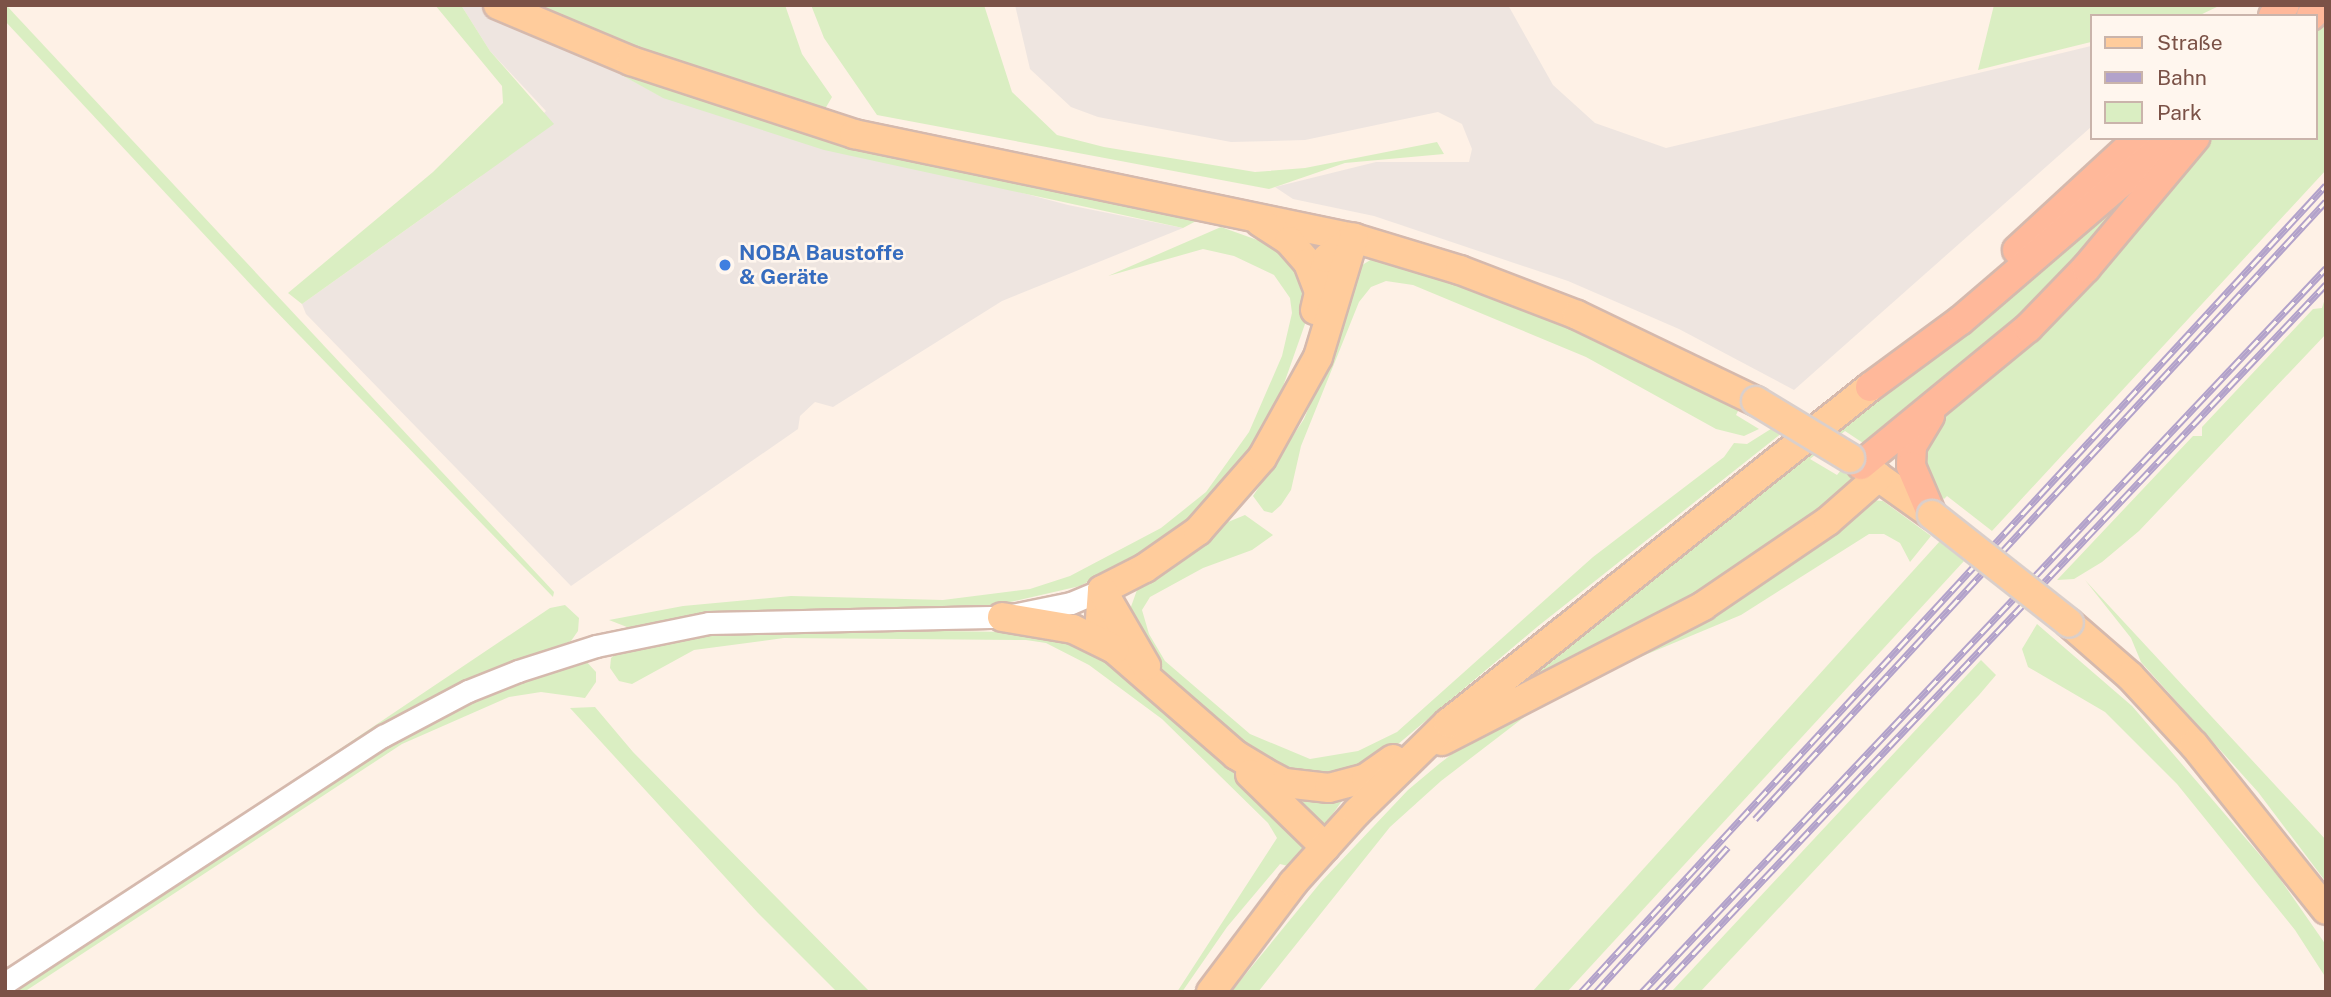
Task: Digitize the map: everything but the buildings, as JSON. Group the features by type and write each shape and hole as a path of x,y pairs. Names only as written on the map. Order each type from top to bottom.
{"highway":[{"path":"1870,387 2137,140"},
{"path":"1870,387 1961,320 2171,140"},
{"path":"1863,466 1941,403 2056,301 2193,140"},
{"path":"1932,514 1911,466 1912,446 1941,403"}],"main road":[{"path":"498,5 631,61 854,134 1354,237 1460,270 1577,315 1756,401 1863,466 1932,514 2069,622 2130,676 2194,745 2326,910"},
{"path":"1249,215 1289,241 1308,262 1319,292"},
{"path":"1303,382 1327,258 1354,237"},
{"path":"1102,590 1171,550 1234,494 1272,444 1318,357 1354,237"},
{"path":"1236,755 1285,783 1329,788 1366,778 1448,723 1870,387"},
{"path":"1420,750 1468,730 1703,606 1808,536 1863,466"},
{"path":"1102,590 1100,622 1114,649"},
{"path":"1102,590 1159,685"},
{"path":"1002,617 1073,629 1114,649 1159,685 1236,755 1255,780 1325,847"},
{"path":"1211,992 1325,847 1448,723"}],"street":[{"path":"5,984 383,736 456,697 518,671 596,646 709,624 1002,617 1061,606 1102,590"}],"shaded area":[{"name":"NOBA Baustoffe & Geräte","path":"461,5 477,5 571,47 662,97 1068,205 1183,228 1002,301 833,407 815,402 800,416 798,429 571,586 306,314 302,304 480,177 546,111 490,51"},
{"path":"1015,5 1508,5 1553,85 1595,123 1666,148 2090,46 2090,128 1794,390 1679,329 1568,281 1374,216 1293,199 1275,187 1376,162 1469,162 1472,149 1462,124 1438,112 1305,140 1231,142 1098,117 1071,107 1030,69"}],"green space":[{"path":"6,5 554,592 553,597 268,303 5,21"},
{"path":"435,5 461,5 490,51 554,124 302,304 288,293 433,172 503,103 502,86"},
{"path":"526,5 785,5 802,54 832,97 825,109 693,68"},
{"path":"811,5 984,5 1012,92 1057,135 1104,147 1255,172 1305,168 1437,142 1444,154 1345,163 1269,189 877,115 824,38"},
{"path":"1994,5 2221,5 2202,14 2090,14 2090,42 1978,70"},
{"path":"2326,22 2326,170 1992,531 1947,496 1944,499 1933,491 1918,466 1924,430 2203,140 2317,140 2317,30"},
{"path":"571,47 697,98 821,138 1198,220 1183,228 824,150 663,98"},
{"path":"2174,143 2028,316 1866,445 1845,431 1810,459 1837,475 1841,470 1857,480 1746,571 1496,699"},
{"path":"1221,227 1277,247 1295,260 1308,300 1305,324 1274,412 1241,466 1197,515 1160,544 1080,586 976,610 763,611 632,629 609,620 683,606 791,596 943,600 1030,589 1070,576 1161,528 1206,492 1249,432 1282,356 1292,313 1290,298 1274,275 1234,256 1203,249 1108,276"},
{"path":"1372,259 1458,284 1566,325 1691,382 1739,409 1736,415 1759,429 1744,436 1716,429 1586,357 1413,285 1386,281 1371,287 1359,302 1301,446 1291,490 1272,513 1264,511 1253,496 1304,419 1332,351 1359,267"},
{"path":"2326,295 2326,334 2139,531 2102,562 2074,579 2057,580 2193,436 2202,436 2202,427 2313,309 2322,308"},
{"path":"1774,427 1783,432 1537,627 1378,761 1340,779 1274,770 1167,679 1128,615 1137,590 1186,558 1228,522 1245,515 1273,535 1252,550 1203,568 1150,597 1142,610 1149,634 1165,661 1250,734 1310,759 1358,751 1397,732 1593,557 1724,457 1734,443 1747,444"},
{"path":"1870,500 1883,501 1931,536 1910,562 1900,543 1884,534 1869,534 1741,615 1633,660 1527,715 1441,781 1390,827 1258,992 1231,992 1321,882 1408,790 1439,764 1473,738"},
{"path":"1940,541 1964,561 1567,992 1532,992"},
{"path":"2085,580 2326,840 2326,882 2258,792 2141,662 2131,638"},
{"path":"565,605 579,618 578,631 571,641 487,673 394,717 188,851 550,608"},
{"path":"2037,624 2132,706 2278,876 2326,945 2326,978 2295,930 2177,784 2105,712 2028,667 2022,649"},
{"path":"803,629 1009,632 1091,646 1229,760 1306,839 1305,848 1292,867 1280,864 1227,927 1182,992 1177,992 1277,838 1268,823 1162,719 1089,665 1046,643 1026,640 784,638 694,650 632,684 619,681 610,668 611,658 621,649 703,633"},
{"path":"584,659 596,672 596,682 585,698 541,692 509,697 402,744 24,992 12,992 371,754 500,687"},
{"path":"1981,660 1996,675 1979,695 1700,992 1671,992"},
{"path":"595,707 633,752 870,992 837,992 758,913 570,708"},
{"path":"1271,784 1349,791 1320,832"}],"railway":[{"path":"1581,992 2326,185"},
{"path":"1755,819 2326,201"},
{"path":"1642,992 2326,268"},
{"path":"1657,992 2326,284"},
{"path":"1596,992 1728,847"}],"place":[{"name":"NOBA Baustoffe & Geräte","path":"725,265"}]}
